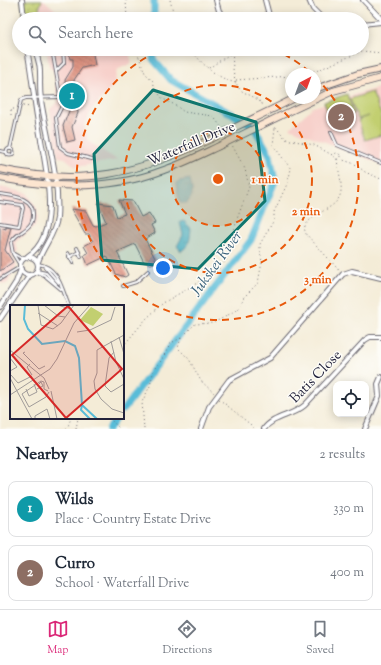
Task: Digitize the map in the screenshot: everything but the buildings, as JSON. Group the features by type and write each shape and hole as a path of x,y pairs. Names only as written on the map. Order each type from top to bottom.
{"main road":[{"path":"321,87 358,74 381,69"},
{"name":"Waterfall Drive","path":"0,178 57,185 100,184 147,176 163,171 217,147 333,91 381,78"},
{"name":"Waterfall Drive","path":"0,169 56,177 87,177 129,171 168,159 285,103"}],"street":[{"path":"22,0 23,12"},
{"path":"216,0 220,12"},
{"path":"265,0 268,12"},
{"path":"309,0 316,12"},
{"path":"363,0 381,21"},
{"path":"369,23 381,21"},
{"path":"0,307 16,282 20,267 27,257 34,252 40,242 46,226 49,208 47,176 29,56"},
{"path":"0,319 30,275 36,271 54,230 56,218 57,185 41,98 41,70 37,56"},
{"path":"27,257 34,258 39,264"},
{"path":"20,267 24,273 30,275"},
{"path":"201,429 206,411 234,376 270,358 340,278 350,271 381,278"},
{"name":"Batis Close","path":"264,429 272,421 293,414 301,409 365,340 370,337 381,337"},
{"path":"365,429 379,396 378,384 381,377"}],"lane":[{"path":"53,56 62,108 56,118 60,147 68,153 92,158"},
{"path":"56,72 64,63 64,56"},
{"path":"0,151 6,152 9,156 12,155 13,152 10,149 19,103 22,99 61,97"},
{"path":"331,132 337,145 381,163"},
{"path":"6,152 10,149"},
{"path":"0,194 24,199 30,204 34,212 31,224 13,239 11,247 20,267 0,279"},
{"path":"0,202 22,206 23,208 19,226 0,223"},
{"path":"77,248 81,257"},
{"path":"70,256 79,252"},
{"path":"68,253 73,263"},
{"path":"13,254 21,258 27,257"},
{"path":"39,264 55,274 60,287"},
{"path":"36,271 46,273 60,287 69,305"},
{"path":"123,286 136,282 148,271"}],"path":[{"path":"126,0 127,12"},
{"path":"170,0 173,12"},
{"path":"369,52 381,53"},
{"path":"139,56 145,74 153,81 155,89 163,99 175,105 184,112 213,116 218,120 225,132"},
{"path":"197,56 208,69 224,79 236,84"},
{"path":"208,69 227,56"},
{"path":"321,69 350,56"},
{"path":"235,80 285,76"},
{"path":"11,115 11,109 22,109 22,106 36,107"},
{"path":"144,429 142,402 150,386 154,369 161,361 171,343 181,338 195,324 213,323 237,310 244,297 258,283 262,262 260,244 274,220 274,212 288,182 291,169 273,145 275,128"},
{"path":"124,345 163,303 216,272 227,259 237,219 249,187 245,169 231,144"},
{"path":"340,159 339,154 336,153 334,156 337,159 341,182 340,197 333,206 312,217 304,228 306,234 338,269 340,278"},
{"path":"337,159 355,164 365,172 381,179"},
{"path":"181,338 178,348 189,359 201,381 256,429"},
{"path":"67,429 71,419"},
{"path":"76,429 78,419"},
{"path":"110,419 120,429"}],"highlighted area":[{"path":"153,90 256,122 265,201 198,269 102,260 94,154"}],"shaded area":[{"path":"42,0 44,0 58,12 40,12"},
{"path":"47,56 130,56 132,63 117,70 114,85 93,108 84,125 88,141 117,160 76,167 65,158 58,157 50,109 58,102 54,71 49,66"},
{"path":"381,87 381,164 290,128 313,107"},
{"path":"0,187 27,193 37,209 38,218 34,227 16,242 18,251 12,256 17,266 7,284 0,283"}],"green space":[{"path":"21,0 42,0 40,12 23,12"},
{"path":"372,92 381,114 381,135 365,140 358,120 369,116 358,119 350,99"},
{"path":"347,94 354,114 332,122 324,102"}],"water":[{"path":"190,179 192,192 191,198 187,203 180,203 176,185 179,181"},
{"path":"184,221 191,228 191,232 188,244 181,251 177,246 183,235 180,222"}],"waterway":[{"name":"Jukskei River","path":"154,0 154,12"},
{"name":"Jukskei River","path":"124,409 251,240 275,181 270,155 253,126 171,80 153,59 153,56"},
{"name":"Jukskei River","path":"109,429 116,419"}],"place":[{"name":"Wilds","path":"72,96"},
{"name":"Curro","path":"341,117"}]}
